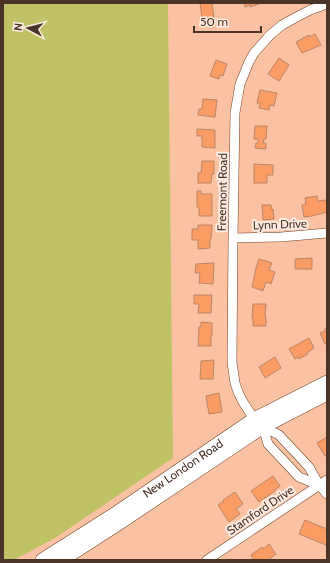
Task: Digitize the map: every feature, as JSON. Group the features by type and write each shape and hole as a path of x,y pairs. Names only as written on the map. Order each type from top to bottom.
{"main road":[{"name":"New London Road","path":"42,560 259,423 327,382"},
{"name":"New London Road","path":"62,560 121,522 259,423 327,394"}],"street":[{"name":"Freemont Road","path":"259,423 243,402 238,392 233,373 235,113 240,84 254,53 270,35 282,26 310,10 327,4"},
{"name":"Lynn Drive","path":"233,238 281,237 327,233"},
{"path":"259,423 268,444 299,477 323,482"},
{"path":"259,423 279,436 309,467 323,482 327,494"},
{"name":"Stamford Drive","path":"207,560 323,482"}],"green space":[{"path":"3,3 168,3 173,458 55,538 14,560 3,560"}],"building":[{"path":"200,3 212,3 214,17 202,19"},
{"path":"244,3 262,3 245,7"},
{"path":"315,34 321,45 302,53 296,42 309,35 309,37"},
{"path":"279,58 289,65 279,81 268,74"},
{"path":"216,60 227,64 223,76 220,75 219,79 210,76"},
{"path":"260,90 277,93 274,106 270,105 269,110 259,108 260,103 257,103"},
{"path":"203,99 217,100 215,117 198,115 199,109 202,109"},
{"path":"255,126 267,126 266,139 264,139 263,143 266,143 266,149 255,148 256,143 258,143 258,139 254,139"},
{"path":"197,129 215,130 215,148 202,147 202,136 197,136"},
{"path":"202,161 214,161 214,174 212,174 211,183 198,183 198,173 201,173"},
{"path":"254,164 273,165 273,175 267,175 267,183 254,183"},
{"path":"197,191 201,191 201,194 212,194 212,216 199,216 199,208 197,207"},
{"path":"317,196 318,201 326,200 327,212 304,217 302,205 306,204 305,198"},
{"path":"262,205 271,205 274,219 263,220"},
{"path":"198,225 212,225 210,248 198,249 198,240 192,240 192,229 198,229"},
{"path":"312,258 312,269 295,269 295,259"},
{"path":"259,259 272,263 269,270 275,272 271,284 266,282 263,291 252,287"},
{"path":"214,263 213,284 199,283 200,273 195,273 196,264"},
{"path":"194,295 212,295 211,313 198,313 199,304 194,304"},
{"path":"253,304 266,304 266,326 253,326"},
{"path":"201,322 212,323 211,346 198,346 199,327 201,327"},
{"path":"327,328 327,343 325,344 320,333 325,331"},
{"path":"309,338 314,348 307,353 308,354 299,359 299,357 295,359 289,349"},
{"path":"275,357 281,368 265,378 259,367"},
{"path":"214,360 213,379 200,379 201,361"},
{"path":"219,393 222,412 209,414 206,396"},
{"path":"327,437 327,455 325,456 317,443"},
{"path":"273,476 280,486 259,502 251,491"},
{"path":"235,492 243,504 236,509 240,514 229,522 218,505"},
{"path":"305,520 327,529 326,545 299,534"},
{"path":"269,544 276,554 268,560 254,560 251,555"}]}
